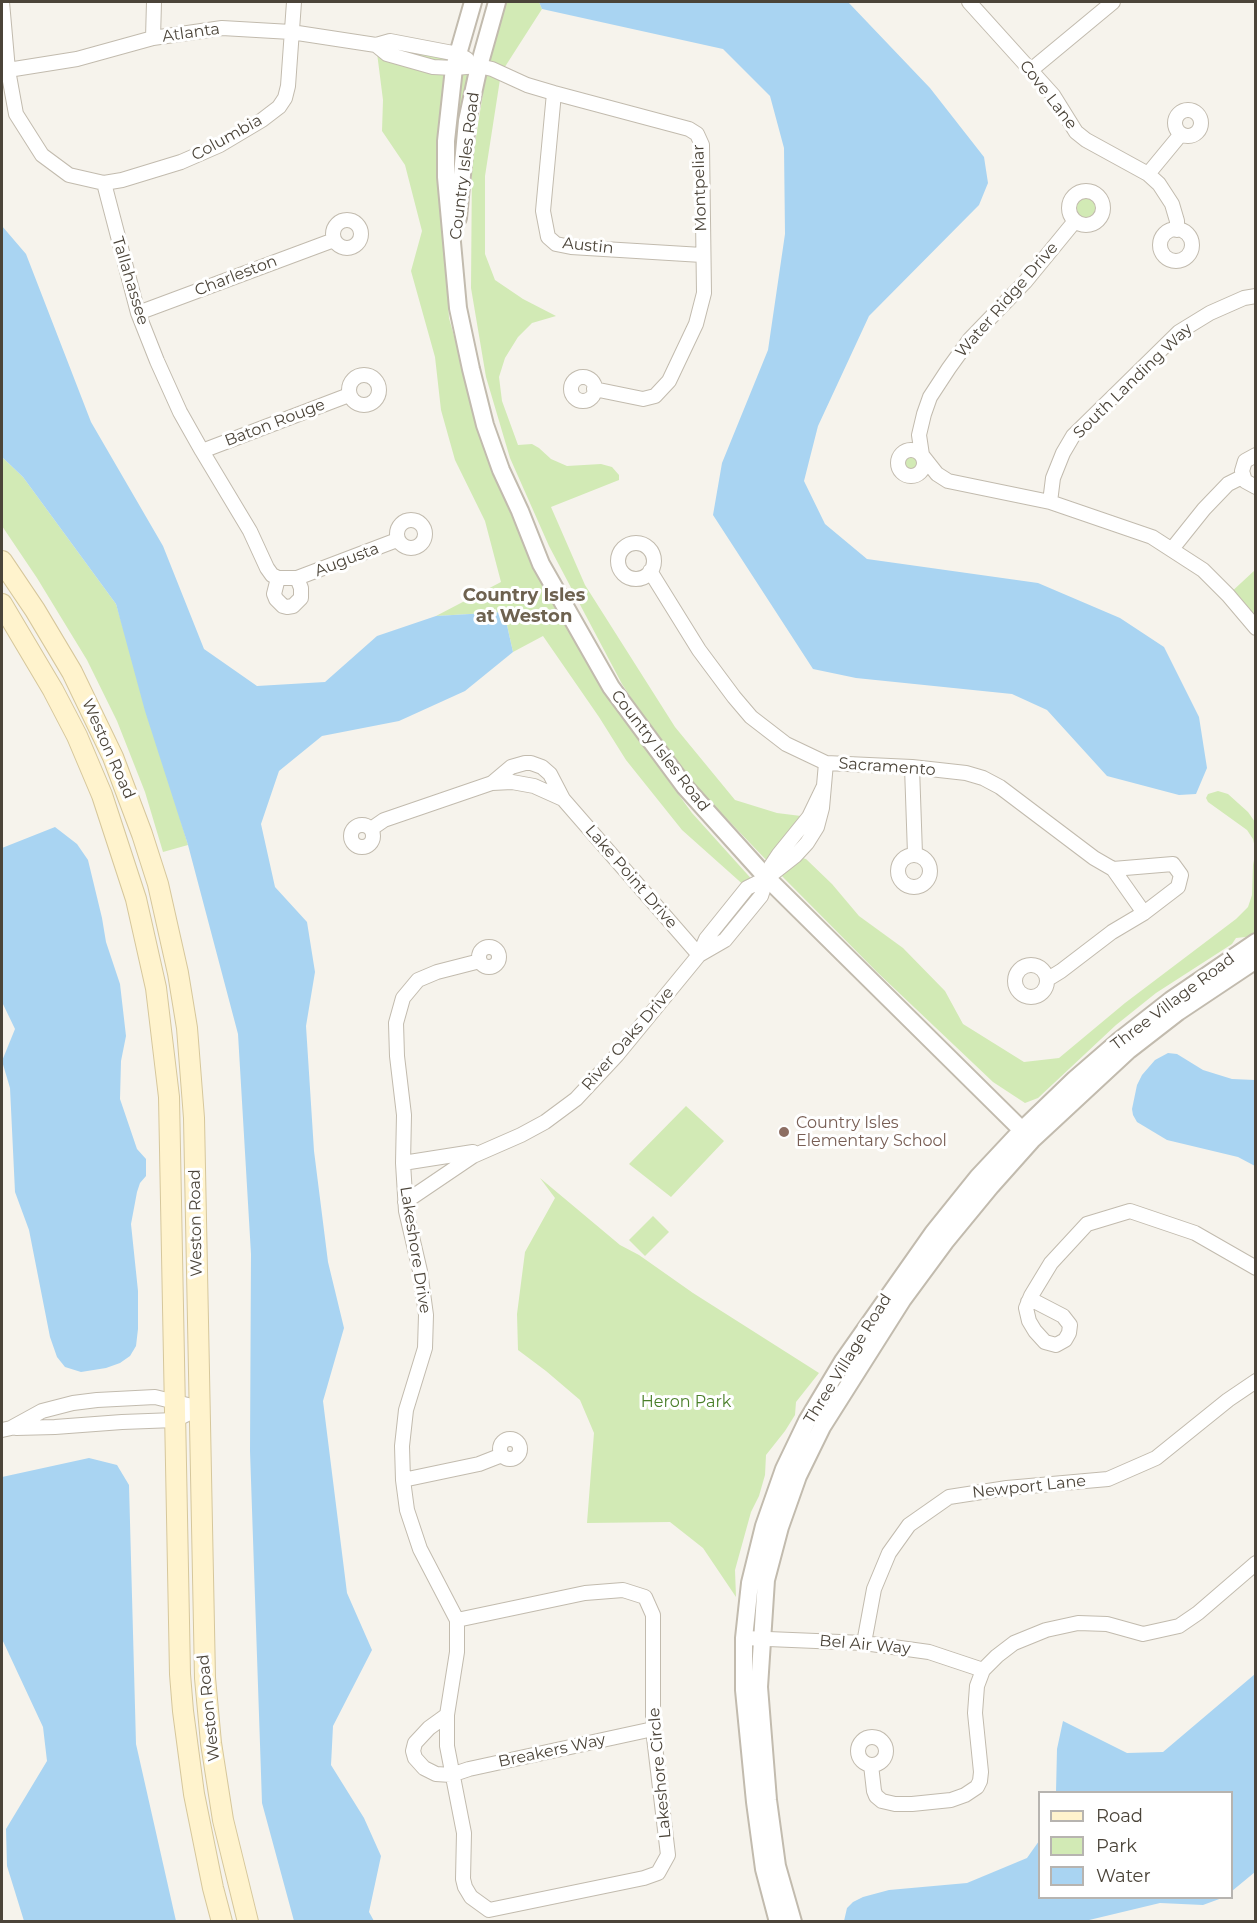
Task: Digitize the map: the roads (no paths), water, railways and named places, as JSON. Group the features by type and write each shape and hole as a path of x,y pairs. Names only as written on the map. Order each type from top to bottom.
{"main road":[{"name":"Weston Road","path":"2,561 51,636 96,719 113,757 139,824 165,910 181,992 192,1082 203,1641 208,1708 223,1820 248,1922"},
{"name":"Weston Road","path":"2,604 53,690 83,749 113,826 145,931 156,988 169,1097 178,1636 183,1711 199,1823 222,1922"}],"street":[{"path":"2,2 8,70 16,114 42,155 69,175 104,183"},
{"path":"153,38 154,2"},
{"name":"Columbia","path":"104,183 123,180 181,162 220,145 279,107 285,98 288,86 294,2"},
{"name":"Country Isles Road","path":"473,2 456,61 446,141 446,177 458,308 485,425 501,470 541,564 617,695 685,787 767,878 1027,1135"},
{"name":"Country Isles Road","path":"454,261 467,122 479,66 497,2"},
{"name":"Cove Lane","path":"969,2 1053,95 1076,132 1086,140 1148,174 1159,184 1172,204 1177,230"},
{"path":"1031,70 1113,2"},
{"name":"Atlanta","path":"8,70 77,60 153,38 222,28 291,32 376,45 390,41 479,66"},
{"name":"Montpeliar","path":"479,66 492,69 527,85 689,129 697,134 702,145 704,293 696,324 665,387 656,396 648,399 594,389"},
{"name":"Austin","path":"554,93 543,211 548,237 556,244 571,247 702,255"},
{"path":"1148,174 1181,134"},
{"name":"Tallahassee","path":"104,183 138,313 180,412 250,531 267,568 278,578 274,594 283,606 293,606 301,598 297,578"},
{"name":"Water Ridge Drive","path":"1075,221 1025,282 970,339 930,397 919,435 922,455 937,474 948,481 1050,502 1152,537 1203,570 1256,628"},
{"name":"Charleston","path":"138,313 334,240"},
{"name":"South Landing Way","path":"1050,502 1053,478 1073,436 1179,332 1210,313 1244,298 1256,296"},
{"name":"Baton Rouge","path":"202,451 349,395"},
{"path":"1256,455 1250,457 1242,466 1242,477 1249,485 1256,487"},
{"path":"1172,549 1204,509 1228,484 1242,477"},
{"name":"Augusta","path":"297,578 397,540"},
{"name":"Sacramento","path":"650,571 699,650 734,698 752,717 786,744 826,763 912,767 966,773 983,778 1000,787 1094,858 1113,869 1144,913"},
{"path":"278,578 297,578"},
{"name":"Lake Point Drive","path":"492,783 511,767 525,763 542,767 550,774 563,799 699,955"},
{"name":"River Oaks Drive","path":"405,1202 460,1164 487,1149 521,1136 576,1099 617,1055 699,955 724,940 761,896 771,866 809,817 823,788 826,763"},
{"path":"912,767 915,854"},
{"name":"Lake Point Drive","path":"371,829 384,820 492,783 522,783 548,791 563,799"},
{"path":"1048,979 1178,887 1181,875 1173,864 1113,869"},
{"name":"Three Village Road","path":"793,1922 777,1866 768,1800 759,1687 766,1580 780,1527 798,1476 822,1427 903,1299 1027,1135 1075,1079 1171,1000 1255,947"},
{"name":"Lakeshore Drive","path":"471,1898 463,1879 464,1833 447,1746 447,1715 457,1652 457,1620 420,1549 407,1510 403,1480 402,1446 406,1410 424,1348 426,1315 420,1271 405,1202 404,1115 397,1056 396,1023 403,998 418,980 437,972 480,962"},
{"name":"Three Village Road","path":"778,1922 764,1869 744,1690 744,1638 750,1583 764,1526 784,1469 807,1421 843,1361 933,1233 978,1176 1027,1135"},
{"name":"River Oaks Drive","path":"403,1163 446,1158 487,1149"},
{"path":"1028,1302 1052,1263 1087,1224 1130,1211 1195,1233 1256,1268"},
{"name":"Newport Lane","path":"864,1643 874,1589 889,1553 909,1525 949,1497 1007,1488 1108,1479 1156,1458 1228,1400 1256,1381"},
{"path":"6,1429 42,1411 73,1403 155,1396 175,1411"},
{"path":"6,1429 122,1422 200,1408"},
{"path":"403,1480 479,1464 502,1455"},
{"path":"871,1765 874,1791 882,1801 906,1804 951,1800 972,1791 980,1781 981,1772 975,1713 977,1686 983,1670 997,1656 1014,1643 1046,1630 1078,1623 1107,1624 1143,1634 1179,1626 1198,1613 1256,1563"},
{"name":"Lakeshore Circle","path":"457,1620 585,1593 622,1590 645,1598 652,1614 653,1729 668,1855 658,1873 644,1878 489,1910 471,1898"},
{"name":"Bel Air Way","path":"744,1638 864,1643 929,1652 983,1670"},
{"path":"447,1715 429,1728 415,1743 413,1751 415,1758 424,1768 436,1774 451,1775"},
{"name":"Breakers Way","path":"451,1775 469,1769 653,1729"}],"water":[{"path":"539,2 848,2 930,88 984,157 988,183 979,205 869,316 818,426 804,481 825,524 867,559 1038,583 1120,618 1164,647 1199,717 1207,768 1196,794 1179,795 1107,776 1047,710 1012,694 856,678 813,669 713,515 722,463 768,350 785,234 784,148 770,96 723,49 542,9"},
{"path":"2,226 26,254 91,422 163,546 204,649 257,686 325,682 377,636 436,616 504,612 513,652 465,691 399,721 322,736 279,771 261,824 275,887 307,922 315,972 306,1026 314,1151 328,1262 344,1328 323,1401 347,1593 372,1650 333,1726 331,1765 364,1818 381,1856 369,1912 374,1921 294,1921 262,1803 250,1451 251,1254 238,1034 188,845 145,711 116,604 23,477 2,457"},
{"path":"55,827 77,844 88,860 106,942 120,984 126,1036 121,1061 120,1099 137,1149 146,1159 146,1176 137,1192 131,1224 138,1291 136,1346 130,1356 120,1363 81,1372 65,1367 57,1357 50,1337 29,1230 15,1192 10,1088 2,1061 15,1029 2,1002 2,848"},
{"path":"1168,1053 1177,1054 1203,1070 1232,1079 1255,1080 1255,1166 1238,1157 1167,1140 1137,1122 1132,1109 1137,1085 1155,1060"},
{"path":"89,1458 117,1465 129,1485 136,1744 176,1921 24,1921 7,1866 6,1829 47,1761 43,1727 2,1639 2,1477"},
{"path":"1255,1674 1255,1872 1233,1890 1233,1791 1056,1791 1057,1749 1063,1721 1127,1753 1163,1752"},
{"path":"1038,1842 1038,1899 1219,1899 1203,1905 1160,1903 1085,1921 844,1921 847,1908 863,1897 889,1890 967,1883 1027,1858"}],"place":[{"name":"Country Isles Elementary School","path":"784,1132"}],"district":[{"name":"Country Isles at Weston","path":"524,606"}],"park label":[{"name":"Heron Park","path":"686,1402"}]}
